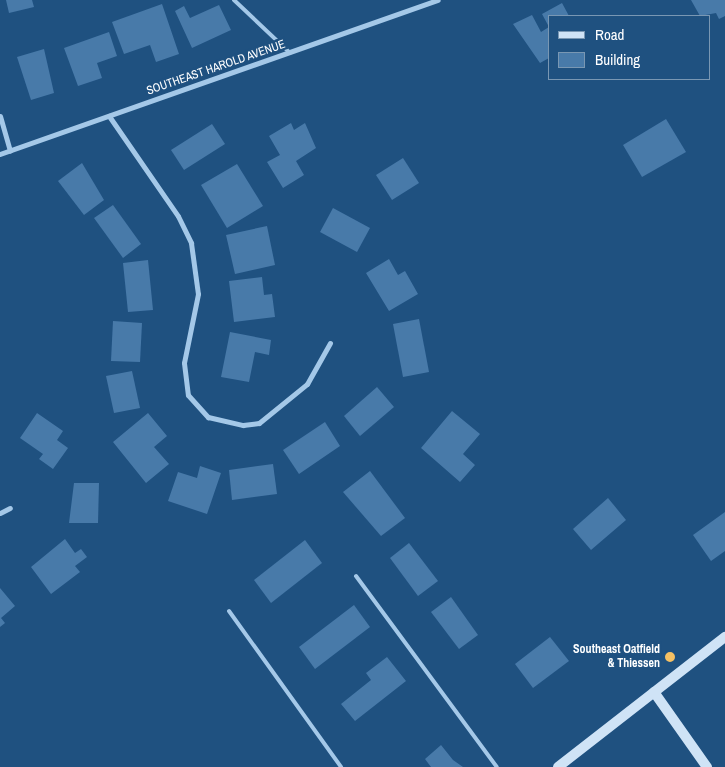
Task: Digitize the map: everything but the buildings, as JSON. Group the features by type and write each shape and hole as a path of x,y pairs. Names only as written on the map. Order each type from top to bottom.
{"main road":[{"path":"558,767 725,637"},
{"path":"654,692 708,767"}],"street":[{"name":"SOUTHEAST HAROLD AVENUE","path":"0,154 438,0"},
{"path":"0,116 10,151"},
{"path":"109,116 178,216 191,243 198,294 184,363 188,395 208,417 243,425 259,423 307,384 330,343"},
{"path":"0,513 10,508"}],"lane":[{"path":"234,0 290,53"},
{"path":"356,576 497,767"},
{"path":"229,611 341,767"}],"place":[{"name":"Southeast Oatfield & Thiessen","path":"670,657"}]}
